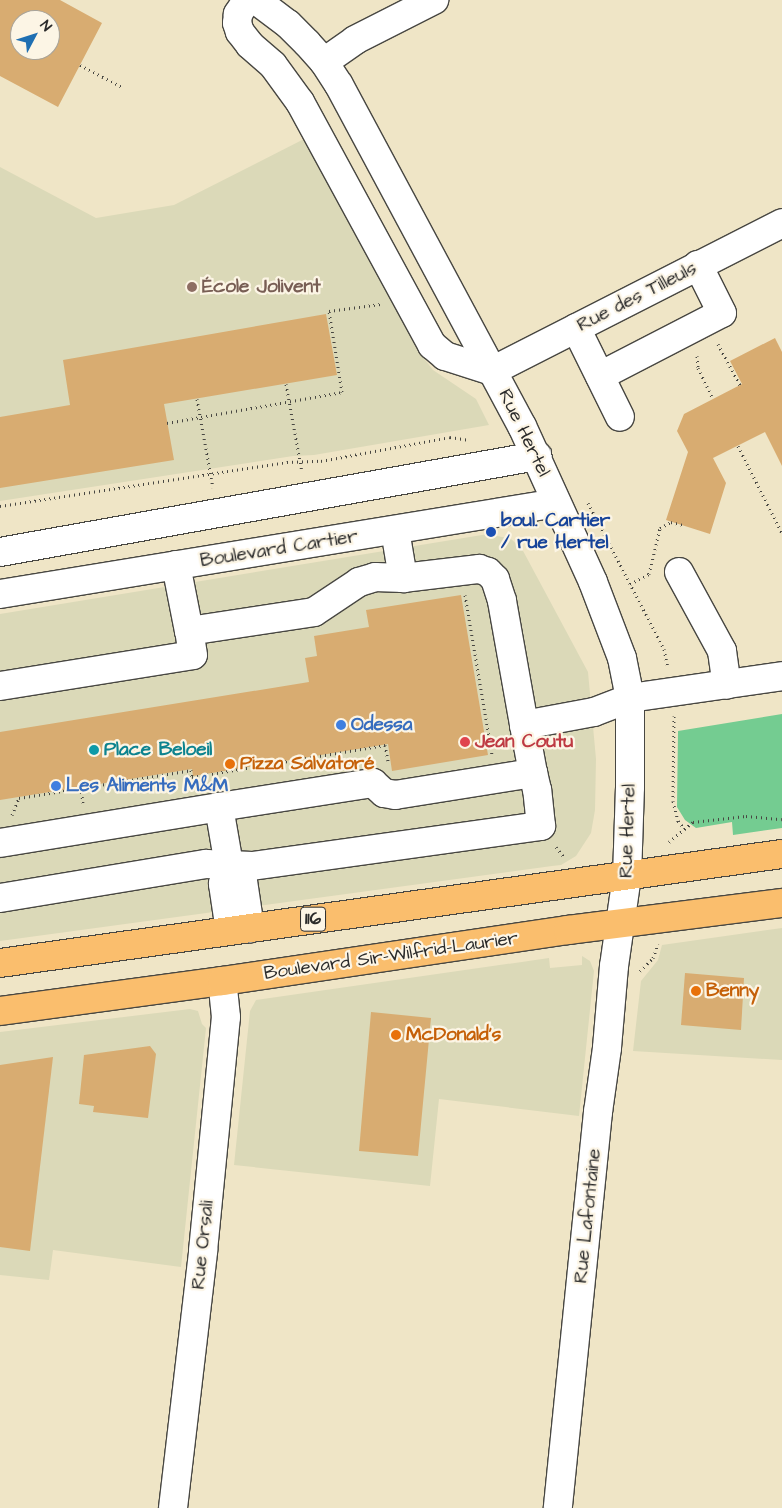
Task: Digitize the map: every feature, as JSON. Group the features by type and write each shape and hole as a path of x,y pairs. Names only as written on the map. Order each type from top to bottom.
{"main road":[{"name":"116","path":"0,963 782,854"},
{"name":"Boulevard Sir-Wilfrid-Laurier","path":"0,1011 782,903"}],"street":[{"path":"246,0 238,14 236,23 240,32 250,45 273,65 300,102 432,345 446,356 492,371"},
{"name":"Rue Hertel","path":"256,0 288,24 324,62 354,114 537,456 608,617 622,658 630,698 630,807 627,876 622,924"},
{"path":"324,62 355,40 434,0"},
{"name":"Rue des Tilleuls","path":"492,371 782,223"},
{"path":"600,376 722,313 698,265"},
{"path":"576,328 620,417"},
{"path":"0,552 537,456"},
{"name":"Boulevard Cartier","path":"0,594 557,503"},
{"path":"395,530 403,578"},
{"path":"0,686 193,655 176,566"},
{"path":"0,898 206,864 252,866 542,826 502,601 495,579 488,572 479,569 403,578 375,578 359,582 314,612 189,631"},
{"path":"679,572 722,651 726,685"},
{"path":"524,725 594,712 630,698 782,676"},
{"path":"3,830 220,807 372,783 384,792 395,795 532,773"},
{"path":"220,807 229,865 244,881 240,930"},
{"name":"Rue Lafontaine","path":"558,1508 614,966 622,924"},
{"name":"Rue Orsali","path":"173,1508 203,1251 225,1027 222,981"}],"path":[{"path":"80,66 122,87"},
{"path":"167,422 342,392 329,311 387,303"},
{"path":"718,343 740,385"},
{"path":"698,353 698,368 713,399"},
{"path":"286,384 302,476"},
{"path":"197,399 214,490"},
{"path":"0,506 300,461 321,460 455,437 482,444 494,464"},
{"path":"738,446 782,533"},
{"path":"583,494 664,649 668,671"},
{"path":"630,584 649,574 660,528 671,522 683,526"},
{"path":"465,594 493,758"},
{"path":"674,709 673,800 678,821 684,828"},
{"path":"3,830 19,798 81,787 191,770 192,777 385,746 388,765"},
{"path":"81,787 85,811"},
{"path":"668,843 693,822 746,816 782,819"}],"shaded area":[{"name":"École Jolivent","path":"306,138 422,356 433,370 476,399 489,425 314,455 293,456 0,501 0,167 96,218 174,205"},
{"path":"488,534 511,539 522,549 588,672 596,759 595,810 591,833 576,856 561,865 0,941 0,614"},
{"path":"782,928 782,1060 633,1051 641,981 658,960 662,945"},
{"path":"582,956 590,961 594,971 579,1116 439,1099 430,1186 234,1165 250,1011 256,1000 549,958 550,968 582,965"},
{"path":"190,1009 198,1011 202,1024 206,1028 181,1267 53,1250 49,1280 0,1275 0,1032"}],"green space":[{"path":"782,714 782,828 733,835 732,822 696,828 685,820 677,807 678,731"}],"building":[{"path":"0,0 60,0 102,23 58,107 0,76"},
{"path":"326,314 337,375 164,404 174,460 0,488 0,417 70,405 63,360"},
{"path":"775,338 782,352 782,466 765,432 713,458 726,483 710,534 666,520 688,452 677,431 684,414 742,384 730,361"},
{"path":"461,595 488,755 392,771 388,744 193,776 192,769 0,800 0,732 309,682 305,658 317,656 314,636 369,627 366,610"},
{"path":"685,973 744,978 741,1030 681,1025"},
{"path":"371,1012 431,1018 418,1156 359,1151"},
{"path":"150,1046 156,1054 148,1118 93,1112 94,1106 79,1104 84,1055"},
{"path":"53,1057 30,1251 0,1247 0,1065"}],"place":[{"name":"École Jolivent","path":"192,287"},
{"name":"boul. Cartier / rue Hertel","path":"491,532"},
{"name":"Odessa","path":"341,725"},
{"name":"Jean Coutu","path":"465,742"},
{"name":"Place Beloeil","path":"94,750"},
{"name":"Pizza Salvatoré","path":"230,764"},
{"name":"Les Aliments M&M","path":"56,786"},
{"name":"Benny","path":"696,991"},
{"name":"McDonald's","path":"396,1035"}]}
